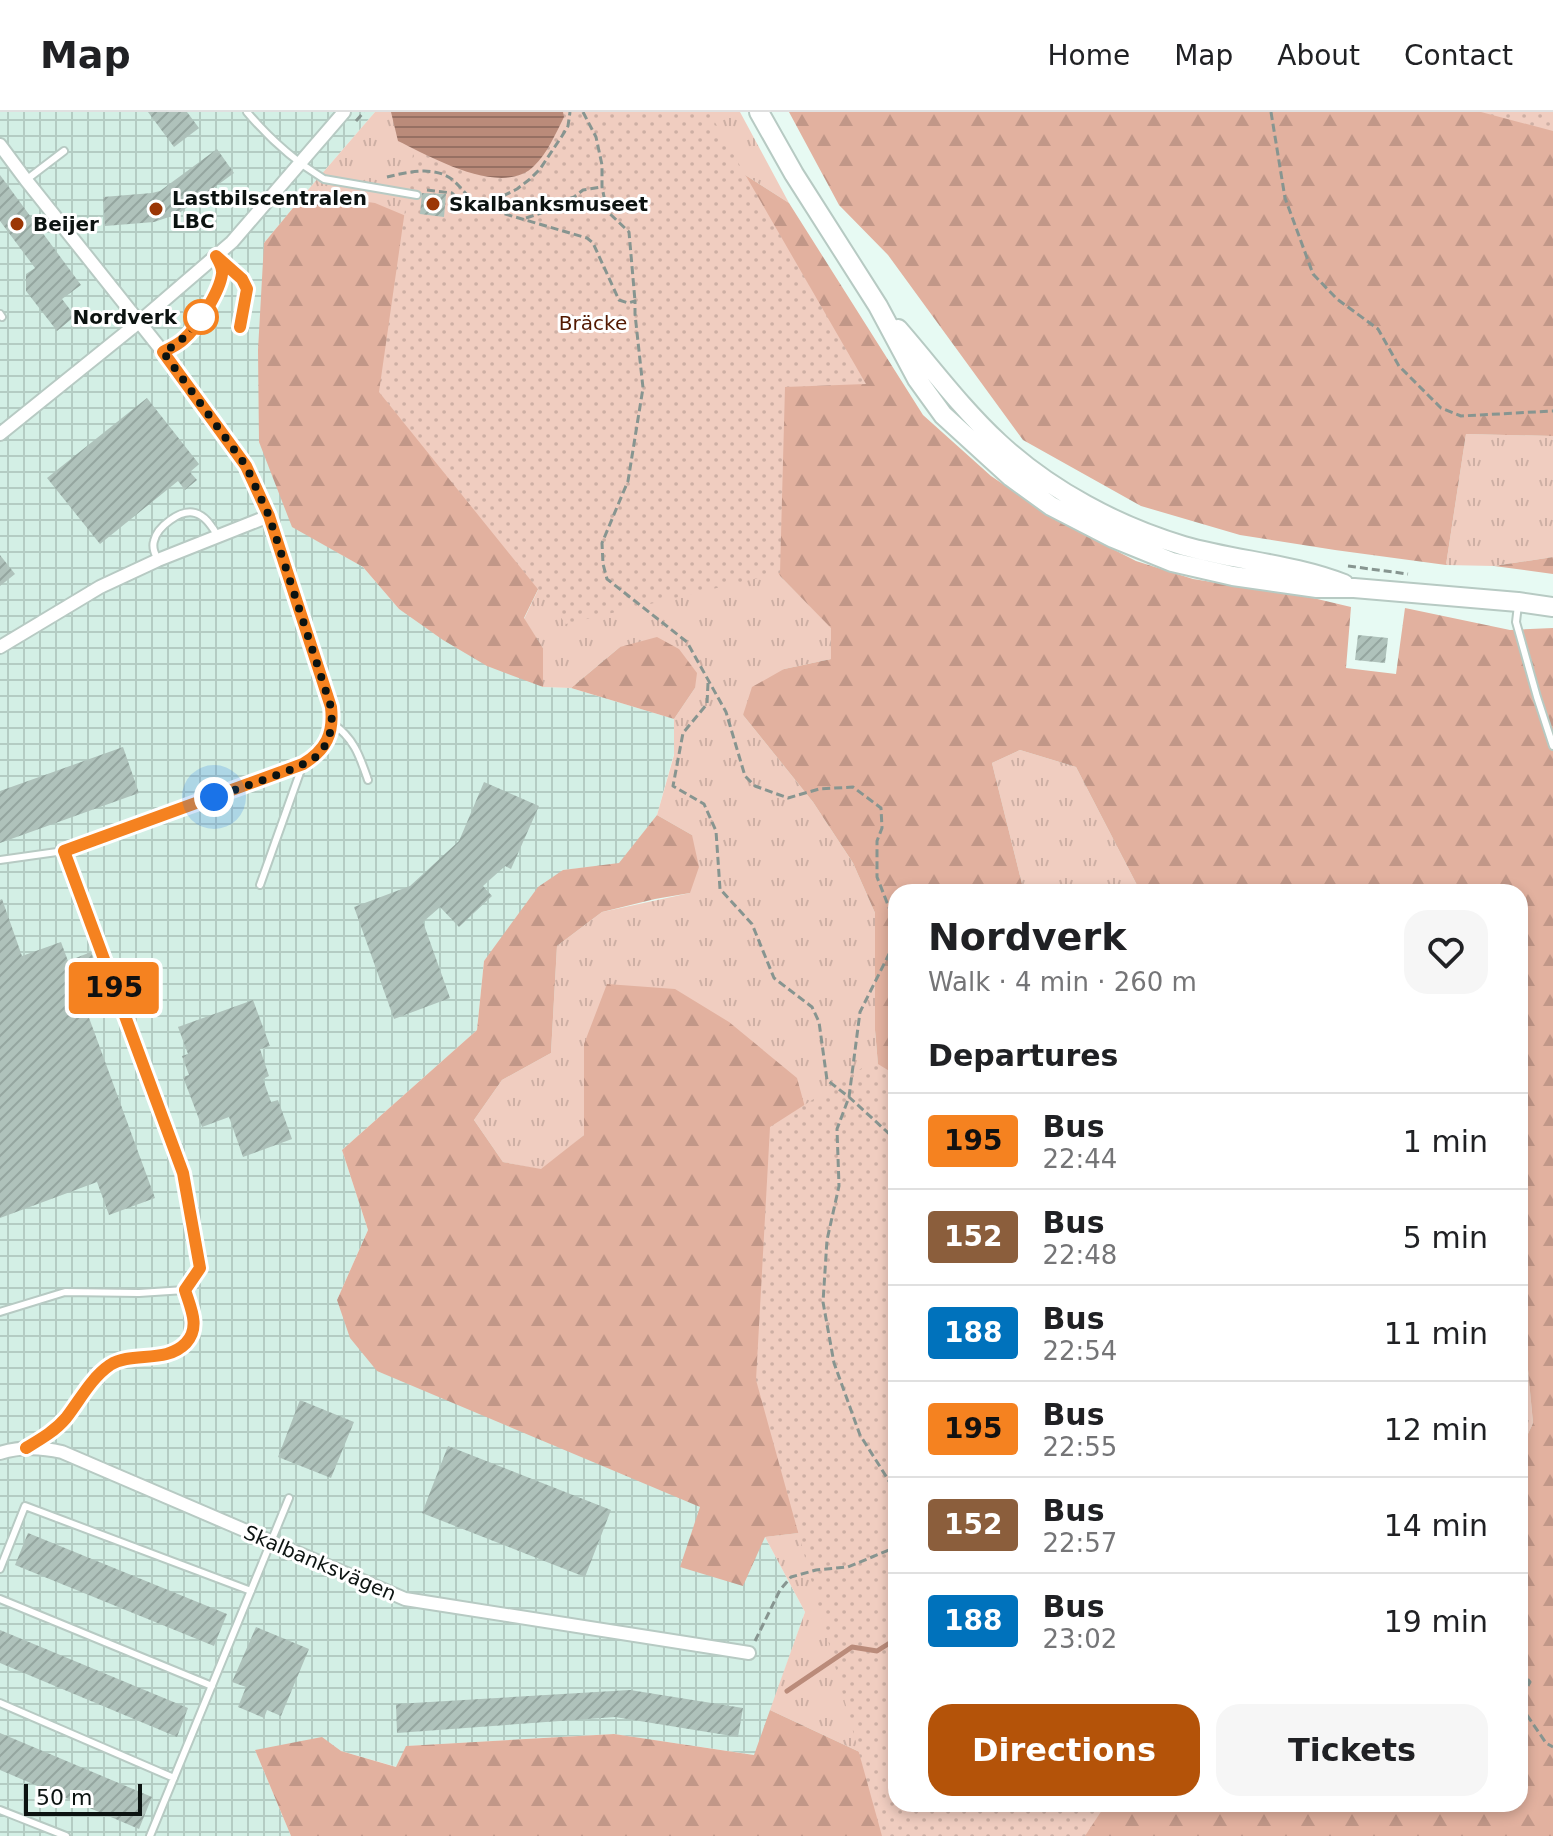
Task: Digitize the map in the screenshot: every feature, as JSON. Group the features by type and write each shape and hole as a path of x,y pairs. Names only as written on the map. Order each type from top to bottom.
{"main road":[{"path":"759,112 794,174 878,306 968,412 1001,444 1083,503 1139,531 1187,547 1321,575 1354,588 1553,607"}],"street":[{"path":"0,434 232,242 344,112"},
{"path":"0,145 163,352 246,466 269,516 331,707 333,724 318,755 303,764 64,851"},
{"path":"0,647 100,587 158,560 269,516"},
{"name":"Skalbanksvägen","path":"0,1453 26,1448 62,1452 405,1599 749,1653"}],"lane":[{"path":"247,112 261,129 324,179 417,195"},
{"path":"26,180 64,151"},
{"path":"216,256 242,279 247,289 240,327"},
{"path":"163,352 186,338 212,298 222,273 216,256"},
{"path":"158,560 153,545 157,534 183,514 199,514 218,536"},
{"path":"1518,602 1516,622 1553,746"},
{"path":"333,724 352,741 368,780"},
{"path":"260,885 303,764"},
{"path":"0,860 64,851 183,1173 200,1268 185,1290"},
{"path":"0,1312 65,1292 185,1290"},
{"path":"26,1448 59,1425 106,1367 127,1359 161,1355 187,1342 193,1332 194,1320 185,1290"},
{"path":"150,1836 289,1498"},
{"path":"0,1569 25,1506 251,1591"},
{"path":"0,1599 212,1686"},
{"path":"0,1703 174,1778"},
{"path":"0,1810 66,1836"}],"path":[{"path":"481,207 517,189 540,169 568,126 570,112"},
{"path":"583,112 596,137 607,211 629,232 643,388 628,481 602,543 607,579 687,642 726,712 745,776 755,786 788,798 819,789 853,787 881,808 877,877 888,905"},
{"path":"1271,112 1285,198 1313,274 1337,299 1378,329 1399,366 1441,408 1461,416 1553,411"},
{"path":"370,188 377,180 416,170 440,173 452,178 467,197 481,207"},
{"path":"524,219 550,210 583,190 602,187"},
{"path":"417,195 420,190 452,193 464,205 481,207 587,238 593,243 619,300 628,303 635,301"},
{"path":"1345,566 1418,575"},
{"path":"708,679 707,704 683,733 673,786 704,804 716,831 720,889 752,924 774,978 812,1007 819,1022 827,1080 888,1133"},
{"path":"888,956 860,1012 849,1097 837,1129 839,1186 827,1240 823,1302 834,1363 860,1435 888,1479"},
{"path":"749,1653 780,1590 791,1577 816,1570 848,1567 888,1550"},
{"path":"1528,1715 1546,1743 1553,1747"}],"shaded area":[{"path":"0,112 375,112 264,243 292,526 363,567 399,609 543,687 571,688 674,719 674,754 657,815 619,864 563,870 484,961 477,1030 342,1150 368,1230 337,1300 700,1507 765,1537 805,1612 755,1755 613,1734 407,1746 397,1767 341,1751 255,1750 291,1836 0,1836"},
{"path":"391,112 563,112 564,117 539,161 520,175 504,178 466,172 398,141"}],"green space":[{"path":"375,112 740,112 789,203 700,146 781,577 831,627 831,659 784,669 743,715 813,802 853,863 875,913 875,1030 881,1099 888,1105 888,1765 770,1710 805,1612 765,1537 849,1527 584,1044 584,1135 542,1170 503,1162 474,1120 502,1080 551,1053 557,946 602,912 690,893 692,835 657,815 674,755 674,719 695,688 620,647 571,688 543,687 543,648 524,619 551,563 317,195 307,191"},
{"name":"Bräcke","path":"419,112 709,112 866,384 785,387 780,573 566,624 379,392"},
{"path":"789,112 1553,112 1553,436 1466,434 1446,565 1240,535 1141,506 1023,440 888,255 839,205"},
{"path":"1481,112 1553,112 1553,131"},
{"path":"700,146 789,203 923,415 991,476 1056,520 1136,561 1193,579 1351,607 1346,668 1396,674 1405,608 1510,630 1553,628 1553,1836 291,1836 255,1750 322,1737 341,1751 396,1767 406,1746 614,1734 754,1755 770,1710 888,1765 888,1812 1528,1812 1528,1434 1533,1423 1528,1370 1528,884 1136,884 1076,767 1020,750 992,763 1022,884 888,884 888,1106 881,1100 875,1030 875,913 853,863 813,802 743,715 752,687 784,669 831,659 831,628 781,577 741,520"},
{"path":"307,191 375,203 418,221 551,563 524,618 543,648 543,687 487,666 443,640 399,609 363,567 292,527 259,442 258,350 264,243"},
{"path":"1466,434 1553,436 1553,557 1494,566 1446,565"},
{"path":"1553,557 1553,574 1494,566"},
{"path":"657,637 679,649 697,673 695,688 674,719 571,688 620,647"},
{"path":"1020,750 1076,767 1136,884 1022,884 992,763"},
{"path":"657,815 692,835 699,867 690,893 602,912 557,946 551,1053 502,1080 474,1120 503,1162 541,1169 584,1135 584,1044 607,984 675,989 729,1022 797,1078 818,1155 850,1527 765,1537 743,1586 680,1567 700,1507 377,1371 350,1338 337,1300 368,1230 342,1150 477,1030 484,961 538,887 563,870 619,863"},
{"path":"873,1061 888,1070 888,1812 1101,1812 1085,1836 882,1836 756,1380 770,1127"},
{"path":"1528,1369 1533,1423 1528,1434"}],"building":[{"path":"148,112 187,112 199,128 174,147"},
{"path":"217,149 234,173 178,214 154,222 105,226 103,197 160,191"},
{"path":"0,175 81,285 62,299 75,316 57,331 26,291 26,274 35,268 0,221"},
{"name":"Skalbanksmuseet","path":"422,193 446,194 444,217 420,214"},
{"path":"147,398 199,464 190,472 197,480 185,490 178,481 100,544 47,478"},
{"path":"0,555 15,574 0,586"},
{"path":"1358,635 1388,638 1385,663 1355,660"},
{"path":"123,747 139,793 0,843 0,791"},
{"path":"484,782 539,806 511,869 505,866 483,886 492,896 459,927 440,907 423,922 450,998 394,1019 354,907 410,886 459,841"},
{"path":"2,899 22,956 61,942 68,961 91,952 111,1007 88,1015 155,1198 109,1215 97,1182 0,1218"},
{"path":"253,1000 270,1046 260,1049 269,1076 263,1079 271,1102 278,1100 292,1139 243,1157 229,1117 202,1127 183,1077 189,1075 182,1056 188,1054 178,1027"},
{"path":"300,1400 354,1422 331,1478 278,1457"},
{"path":"448,1446 611,1510 585,1577 422,1513"},
{"path":"28,1533 227,1614 214,1646 15,1565"},
{"path":"256,1627 309,1649 281,1716 267,1710 264,1718 238,1707 246,1687 232,1682"},
{"path":"0,1630 188,1708 177,1737 0,1663"},
{"path":"630,1690 743,1708 738,1737 615,1717 397,1733 396,1704"},
{"path":"0,1733 152,1797 139,1829 0,1770"}],"waterway":[{"path":"787,1691 852,1647 877,1651 888,1644"}],"bus line":[{"name":"195","path":"26,1448 59,1425 106,1367 127,1359 161,1355 187,1342 193,1332 194,1320 185,1290 200,1268 183,1173 64,851 303,764 318,755 333,724 331,707 269,516 246,466 163,352 186,338 212,298 222,273 216,256 242,279 247,289 240,327"}],"place":[{"name":"Skalbanksmuseet","path":"433,204"},
{"name":"Lastbilscentralen LBC","path":"156,209"},
{"name":"Beijer","path":"17,224"},
{"name":"Nordverk","path":"201,317"}],"route":[{"path":"201,317 186,338 163,352 246,466 269,516 331,707 333,724 318,755 303,764 214,797"}]}
